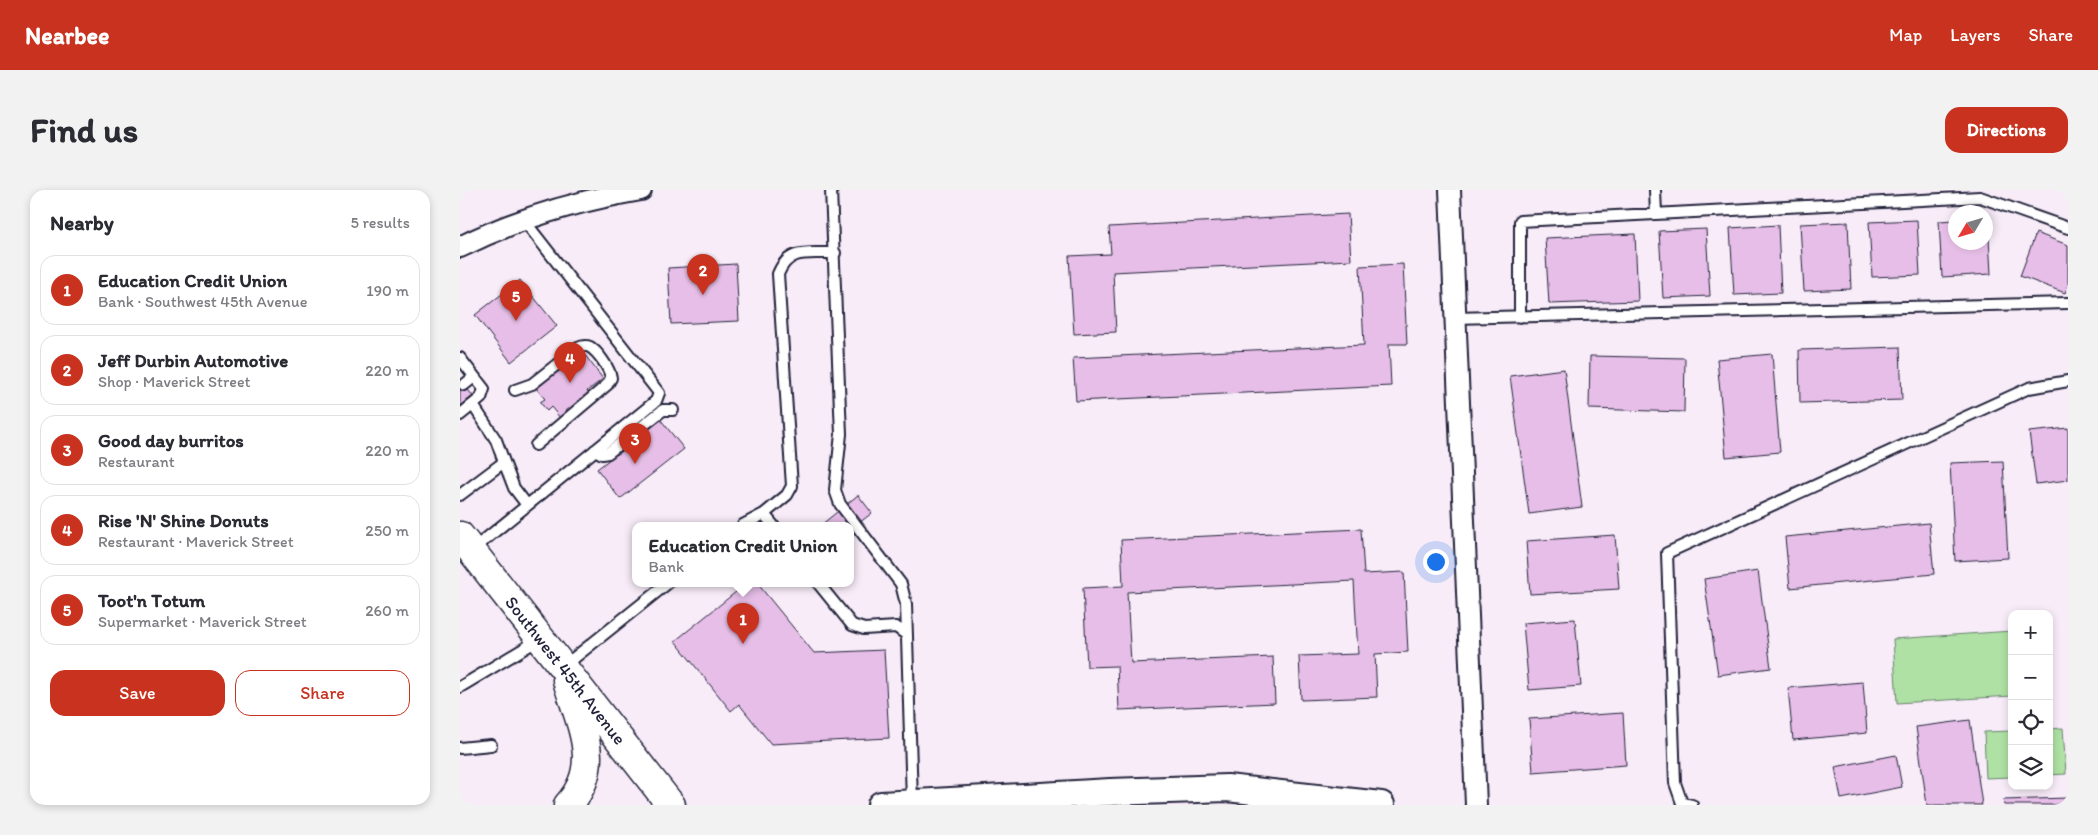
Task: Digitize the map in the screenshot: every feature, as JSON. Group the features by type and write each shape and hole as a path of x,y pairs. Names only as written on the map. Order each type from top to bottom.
{"main road":[{"name":"Southwest 45th Avenue","path":"466,543 671,805"},
{"path":"563,667 588,754 588,770 584,781 578,794 568,805"}],"street":[{"path":"460,248 523,219 599,197 641,190"},
{"path":"1450,190 1476,805"},
{"path":"881,805 1110,798 1159,794 1236,793 1381,805"}],"lane":[{"path":"831,190 841,434 835,490 840,504 854,522"},
{"path":"1655,190 1656,214"},
{"path":"1520,317 1520,221 1980,197 2068,228"},
{"path":"466,543 527,505 656,401 659,393 523,219"},
{"path":"749,522 764,514 787,495 792,486 778,274 783,261 793,255 835,253"},
{"path":"1455,318 2068,303"},
{"path":"515,390 532,384 578,348 584,346 591,348 610,372 612,378 607,385 536,445"},
{"path":"460,358 484,389 481,398 460,415"},
{"path":"464,385 474,377"},
{"path":"1685,804 1676,783 1667,552 2029,388 2068,381"},
{"path":"473,405 496,440 514,488 527,505"},
{"path":"596,450 602,454 608,453 663,410 673,410"},
{"path":"460,495 504,462"},
{"path":"764,514 771,522"},
{"path":"854,522 901,584 906,604 912,803"},
{"path":"563,667 663,587"},
{"path":"821,587 852,625 864,629 896,627 907,635"},
{"path":"460,687 541,638"},
{"path":"460,748 490,745"}],"green space":[{"path":"2008,631 2008,696 1897,703 1893,639"},
{"path":"2063,728 2066,774 2053,775 2053,729"},
{"path":"2008,731 2008,777 1986,778 1984,732"}],"building":[{"path":"1348,214 1351,260 1113,272 1116,332 1074,334 1069,256 1111,254 1109,227"},
{"path":"1917,220 1920,275 1872,277 1869,222"},
{"path":"1948,220 1948,250 1990,250 1991,274 1942,277 1939,221"},
{"path":"1848,222 1851,289 1804,291 1800,224"},
{"path":"1778,225 1781,293 1734,295 1730,228"},
{"path":"1706,229 1710,296 1663,298 1659,231"},
{"path":"2036,233 2068,245 2068,284 2065,293 2020,276"},
{"path":"1635,234 1638,301 1549,304 1545,238"},
{"path":"736,264 739,321 671,324 668,268"},
{"path":"1403,264 1407,344 1389,344 1391,386 1076,401 1073,358 1364,345 1360,266"},
{"path":"520,280 557,326 511,362 475,315"},
{"path":"1900,347 1902,400 1800,403 1799,350"},
{"path":"1772,354 1780,452 1726,457 1717,359"},
{"path":"585,355 603,379 587,391 590,395 561,419 551,407 547,411 540,402 545,399 536,388 564,365 568,369"},
{"path":"1590,356 1685,358 1684,412 1589,409"},
{"path":"1564,369 1582,507 1529,514 1510,376"},
{"path":"460,380 473,396 460,406"},
{"path":"661,420 684,449 620,499 597,469"},
{"path":"2068,428 2068,480 2036,484 2029,432"},
{"path":"2003,461 2008,558 1955,561 1950,463"},
{"path":"858,495 872,513 854,527 854,522 825,522"},
{"path":"1929,523 1934,574 1790,588 1785,537"},
{"path":"1361,529 1364,574 1404,572 1408,652 1375,654 1377,697 1301,700 1299,656 1358,654 1354,581 1127,592 1131,663 1273,657 1275,703 1119,710 1117,666 1087,667 1083,588 1123,586 1121,540"},
{"path":"1615,535 1619,589 1530,594 1526,541"},
{"path":"1758,571 1771,668 1718,675 1704,579"},
{"path":"742,587 760,587 814,653 884,650 889,738 771,744 739,704 731,711 675,641"},
{"path":"1575,619 1581,686 1529,690 1523,623"},
{"path":"1863,682 1867,733 1793,740 1788,688"},
{"path":"1623,713 1626,765 1533,772 1529,719"},
{"path":"1970,720 1982,805 1927,805 1916,727"},
{"path":"1896,755 1902,787 1841,799 1835,767"},
{"path":"2068,798 2068,805 2004,805 2003,800"}],"place":[{"name":"Jeff Durbin Automotive","path":"703,295"},
{"name":"Toot'n Totum","path":"516,321"},
{"name":"Rise 'N' Shine Donuts","path":"570,383"},
{"name":"Good day burritos","path":"635,464"},
{"name":"Education Credit Union","path":"743,644"}]}
